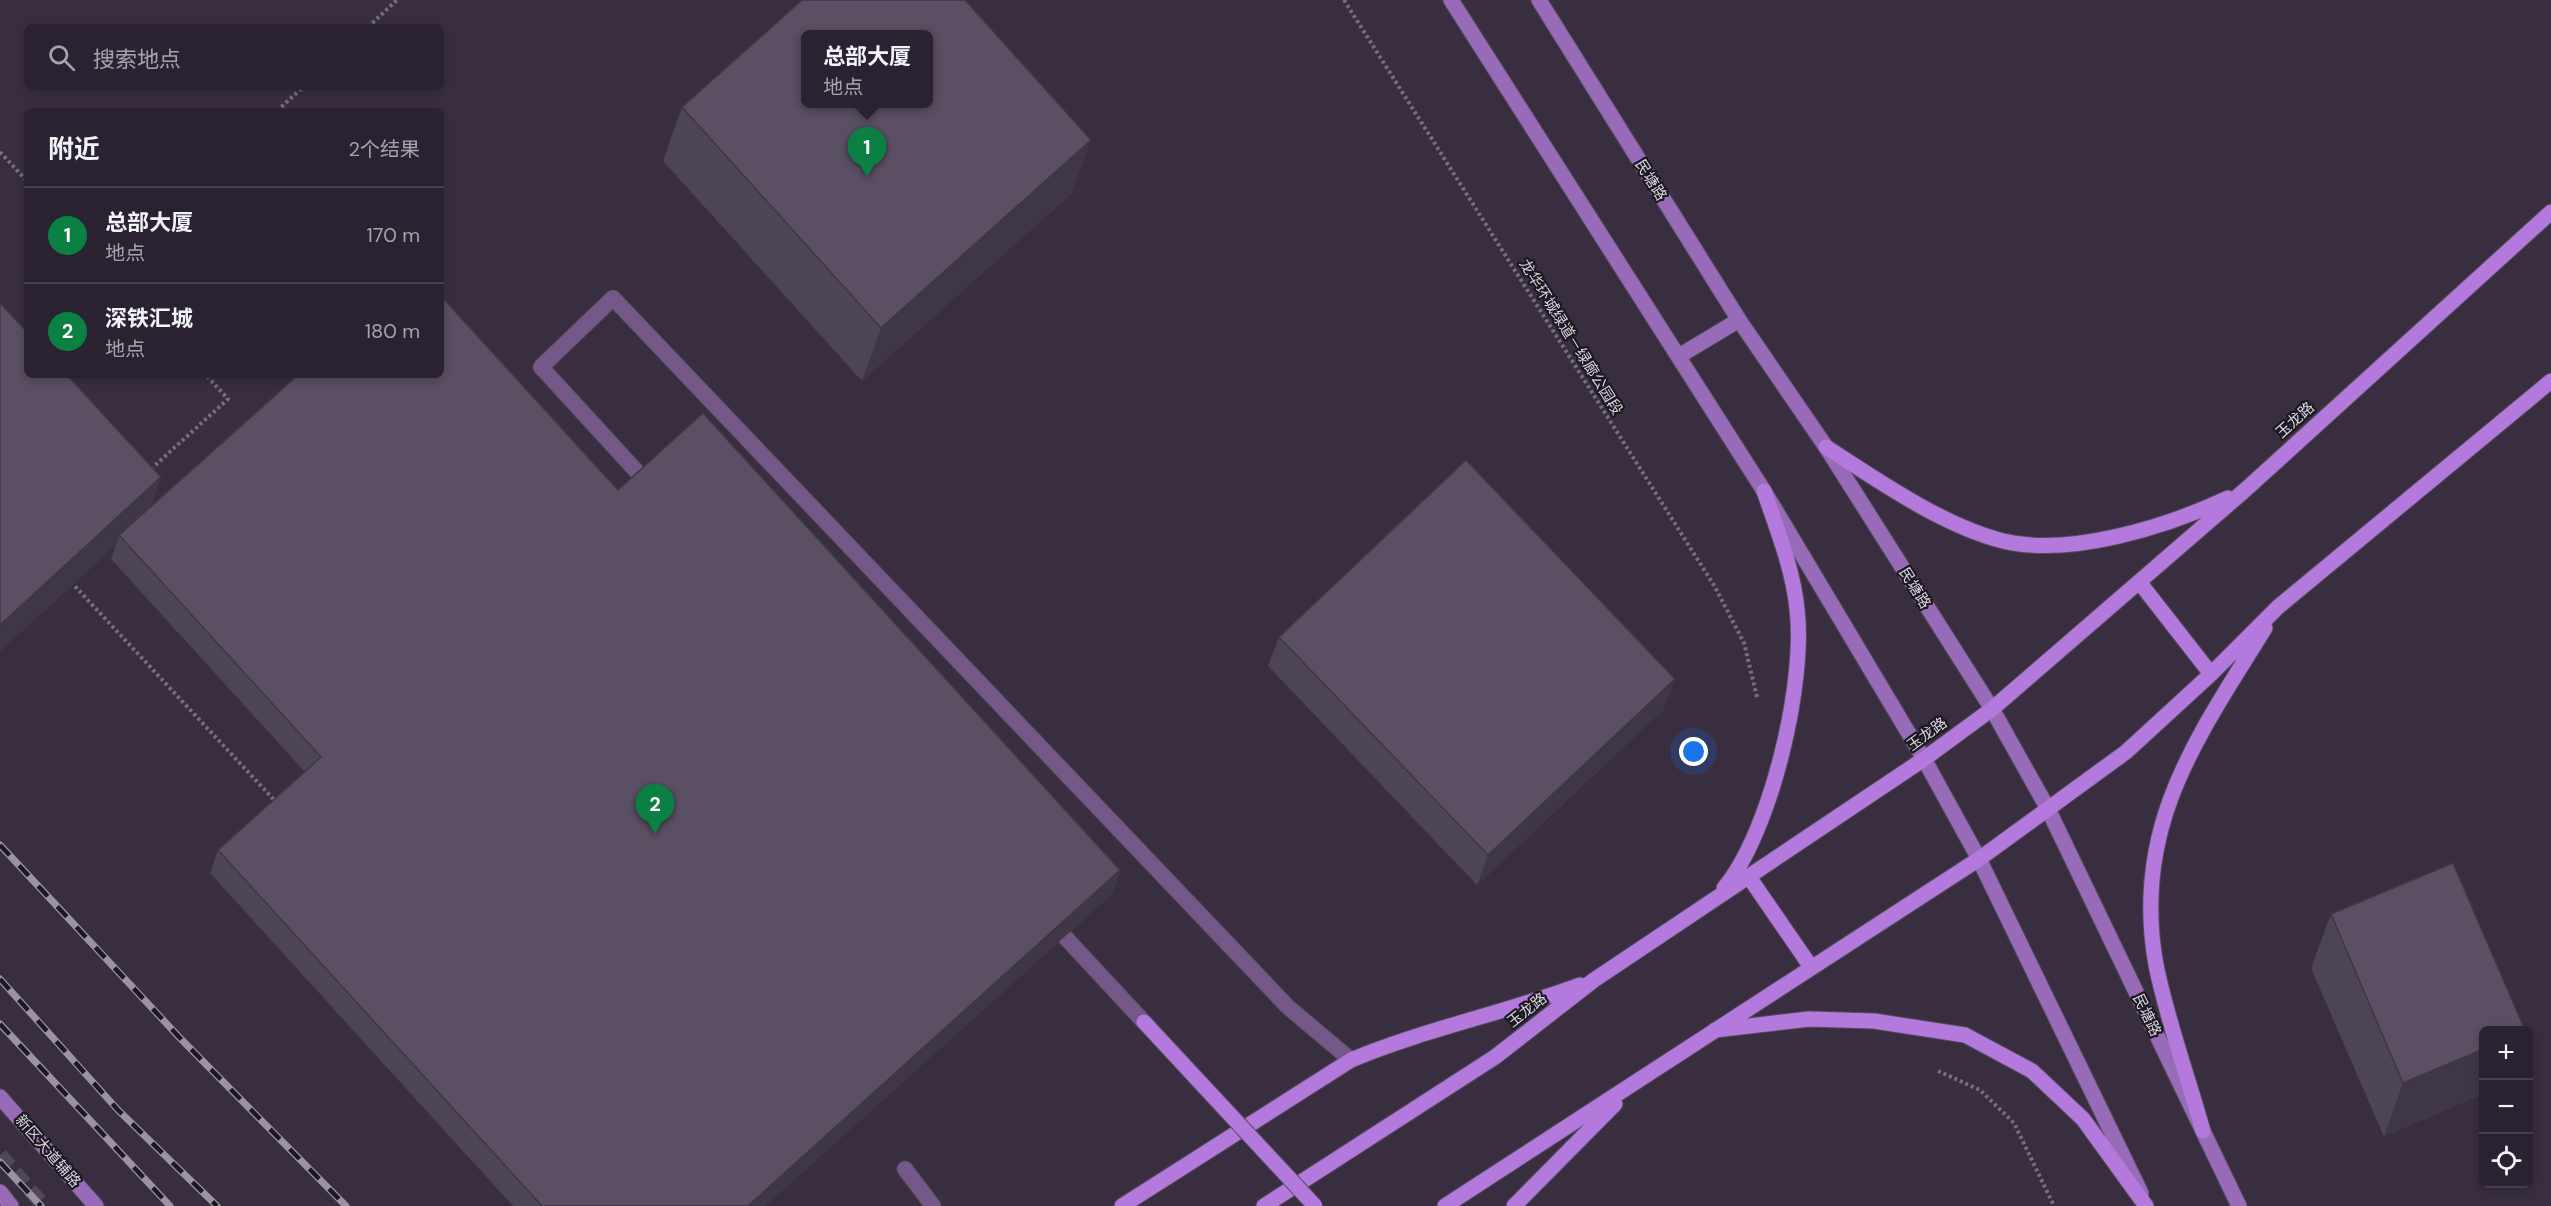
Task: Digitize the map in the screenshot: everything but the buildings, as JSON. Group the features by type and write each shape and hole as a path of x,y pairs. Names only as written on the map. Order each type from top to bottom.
{"main road":[{"path":"1451,0 1764,490 1924,759 1979,859 2147,1206"},
{"name":"民塘路","path":"1539,0 1739,321 1826,447 1992,709 2048,808 2239,1206"},
{"name":"玉龙路","path":"1264,1206 1496,1057 1594,980 1924,759 1992,709 2140,583 2551,212"},
{"path":"1679,356 1739,321"},
{"path":"1445,1206 1641,1079 1712,1030 1979,859 2126,752 2211,674 2278,607 2551,381"},
{"path":"1826,447 1903,497 1952,521 2002,540 2040,546 2092,540 2137,530 2193,514 2244,490"},
{"path":"1718,896 1736,874 1768,798 1795,685 1797,609 1786,559 1764,490"},
{"path":"2140,583 2211,674"},
{"path":"2203,1131 2157,965 2150,908 2155,856 2166,808 2187,758 2278,607"},
{"path":"1749,877 1811,967"},
{"path":"1122,1206 1351,1060 1383,1047 1540,1000 1594,980"},
{"path":"1712,1030 1809,1019 1875,1021 1965,1035 2032,1071 2083,1119 2147,1206"},
{"path":"1144,1022 1315,1206"},
{"path":"1514,1206 1641,1079"},
{"name":"新区大道辅路","path":"0,1097 96,1206"},
{"path":"0,1192 11,1206"}],"street":[{"path":"662,498 541,367 613,298 1288,1007 1351,1060"},
{"path":"1039,909 1144,1022"},
{"path":"905,1169 933,1206"}],"path":[{"path":"371,24 397,0"},
{"name":"龙华环城绿道－绿廊公园段","path":"1344,0 1715,587 1744,643 1757,697"},
{"path":"280,108 300,90"},
{"path":"0,152 24,178"},
{"path":"143,476 228,399 209,378"},
{"path":"66,577 282,808"},
{"path":"1938,1071 1980,1090 2014,1123 2054,1206"}],"tunnel":[{"path":"0,1155 44,1206"}],"railway":[{"path":"0,845 179,1037 346,1206"},
{"path":"0,979 118,1110 217,1206"},
{"path":"0,1024 170,1206"},
{"path":"0,1162 41,1206"}],"place":[{"name":"总部大厦","path":"867,177"},
{"name":"深铁汇城","path":"655,834"}]}
